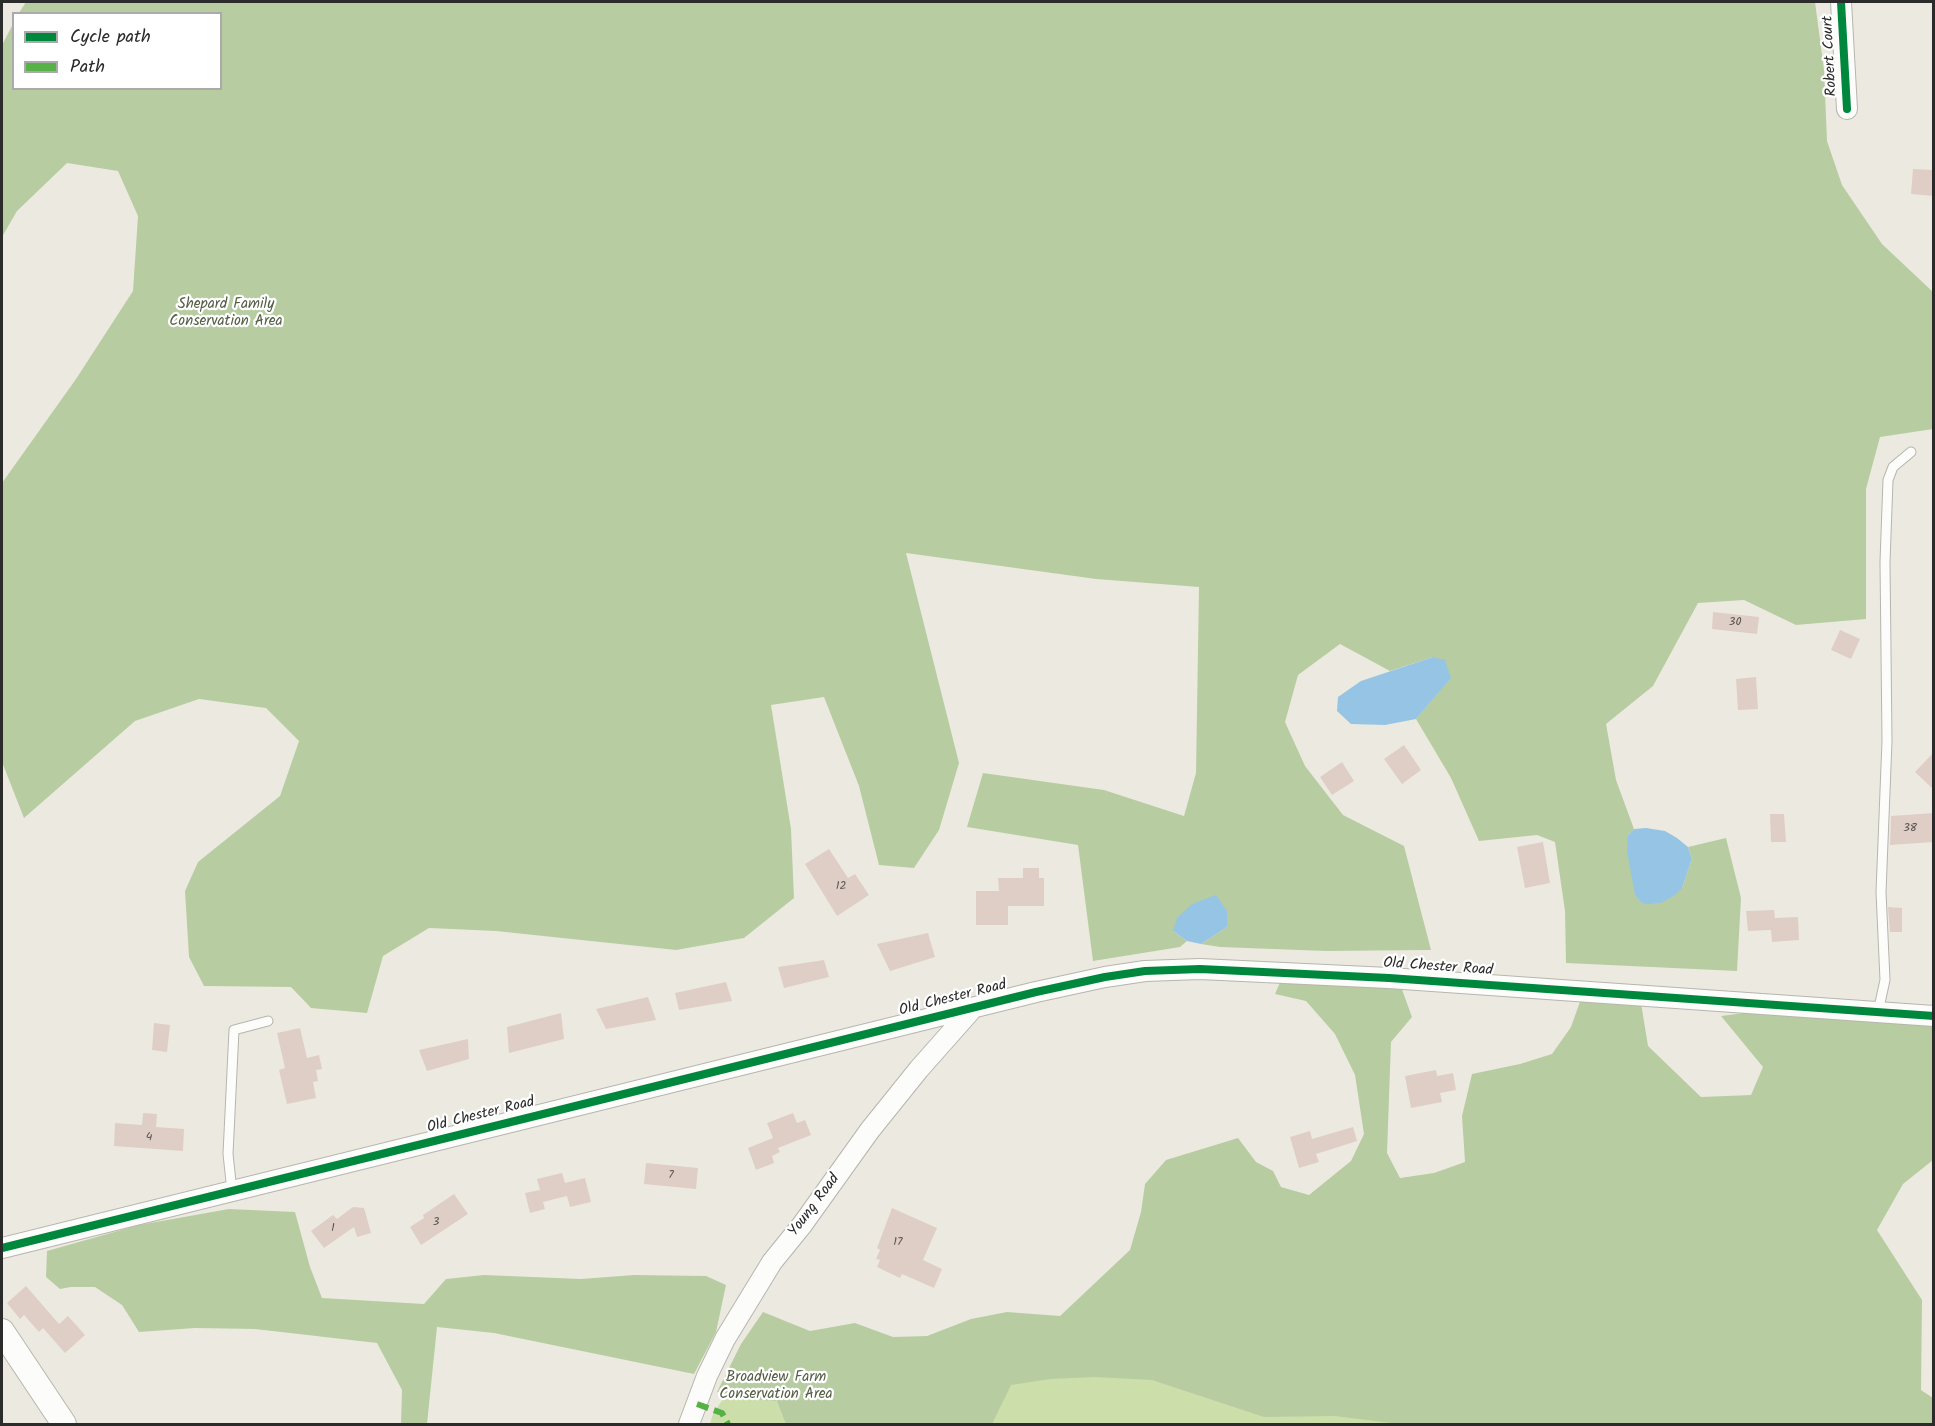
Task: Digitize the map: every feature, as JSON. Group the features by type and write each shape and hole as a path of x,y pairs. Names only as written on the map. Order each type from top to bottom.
{"street":[{"name":"Robert Court","path":"1841,2 1847,109"},
{"name":"Old Chester Road","path":"2,1248 973,1008 1104,977 1145,971 1182,969 1389,978 1934,1016"},
{"name":"Young Road","path":"689,1425 707,1376 725,1339 772,1262 802,1225 870,1130 919,1069 973,1008"},
{"path":"2,1331 64,1425"}],"lane":[{"path":"1878,1012 1885,980 1881,891 1887,741 1885,562 1888,480 1893,467 1911,452"},
{"path":"232,1191 228,1154 234,1030 267,1022"}],"green space":[{"name":"Shepard Family Conservation Area","path":"26,2 1815,2 1824,70 1827,141 1842,185 1882,244 1933,292 1933,429 1880,437 1866,489 1866,619 1796,625 1744,600 1698,603 1653,686 1606,724 1616,780 1634,829 1628,835 1682,888 1692,859 1688,847 1726,838 1741,898 1737,971 1566,963 1565,911 1555,842 1537,835 1479,841 1451,778 1416,719 1450,678 1433,657 1390,671 1340,644 1298,675 1285,722 1305,766 1343,815 1404,846 1431,950 1326,951 1220,947 1201,944 1227,927 1173,931 1187,941 1180,947 1093,961 1078,845 967,827 983,773 1104,790 1184,816 1196,773 1199,587 1096,579 906,553 959,763 939,830 914,868 879,865 859,786 824,697 771,705 791,829 794,898 744,938 676,950 496,931 429,928 383,956 367,1013 311,1008 291,987 204,986 189,957 185,891 198,862 280,796 299,741 266,708 199,699 135,721 24,818 2,762 2,483 76,379 133,291 138,216 118,171 67,163 17,211 2,237 2,45 12,26 12,90 222,90 222,12 20,12"},
{"path":"1282,978 1400,984 1412,1017 1391,1042 1387,1153 1400,1178 1434,1173 1465,1162 1462,1116 1472,1074 1520,1064 1552,1054 1571,1027 1582,996 1641,1003 1648,1046 1701,1097 1751,1095 1763,1067 1721,1016 1752,1012 1933,1026 1933,1160 1903,1184 1877,1230 1922,1300 1921,1390 1933,1398 1933,1424 1400,1424 1334,1416 1264,1417 1152,1380 1095,1377 1050,1379 1011,1385 992,1424 786,1424 777,1401 745,1399 717,1392 741,1344 763,1312 810,1331 855,1323 893,1337 927,1336 971,1319 1007,1312 1060,1316 1130,1250 1141,1212 1145,1184 1166,1160 1238,1138 1256,1162 1273,1171 1281,1187 1309,1195 1351,1161 1364,1134 1355,1075 1335,1034 1306,1001 1275,994"},
{"path":"229,1209 295,1212 310,1267 322,1298 424,1304 446,1279 484,1275 581,1279 634,1275 706,1276 726,1285 716,1332 694,1374 494,1333 437,1327 427,1424 401,1424 402,1390 377,1343 255,1329 195,1328 139,1332 122,1305 95,1287 60,1289 46,1277 47,1251 139,1225"},
{"name":"Broadview Farm Conservation Area","path":"757,1348 1897,1424 710,1424 713,1414"}],"water":[{"path":"1433,657 1445,660 1451,678 1416,719 1385,725 1351,724 1337,711 1338,697 1361,681"},
{"path":"1634,829 1665,831 1677,838 1688,847 1692,859 1682,888 1674,896 1660,903 1642,903 1635,895 1627,851 1628,835"},
{"path":"1216,895 1227,911 1227,927 1201,944 1187,941 1173,931 1177,918 1192,904"}],"building":[{"path":"1913,169 1934,170 1934,196 1911,194"},
{"path":"1713,612 1759,617 1757,634 1712,629"},
{"path":"1840,630 1860,639 1851,659 1831,650"},
{"path":"1756,677 1758,709 1738,710 1736,679"},
{"path":"1404,745 1421,770 1402,784 1384,759"},
{"path":"1934,752 1934,790 1915,772"},
{"path":"1342,762 1354,781 1332,795 1320,777"},
{"path":"1934,813 1934,842 1890,845 1891,816"},
{"path":"1770,814 1784,814 1786,842 1771,842"},
{"path":"1543,842 1550,883 1525,888 1517,847"},
{"path":"829,849 848,878 855,874 869,895 837,916 805,864"},
{"path":"1023,868 1039,868 1039,878 1044,878 1044,906 1008,906 1008,925 976,925 976,891 999,891 998,878 1023,878"},
{"path":"1888,907 1902,908 1902,932 1890,932"},
{"path":"1774,910 1775,918 1798,917 1799,940 1772,942 1771,930 1748,931 1746,911"},
{"path":"928,933 935,957 890,971 877,944"},
{"path":"824,960 829,977 784,988 778,967"},
{"path":"726,982 732,1001 679,1010 675,993"},
{"path":"648,997 656,1020 606,1029 596,1009"},
{"path":"561,1013 564,1039 509,1053 507,1027"},
{"path":"154,1023 170,1025 167,1052 152,1050"},
{"path":"300,1028 307,1058 319,1055 322,1069 316,1070 318,1081 313,1082 316,1098 287,1104 279,1070 285,1068 277,1033"},
{"path":"468,1039 469,1059 427,1071 419,1050"},
{"path":"1436,1070 1437,1076 1453,1073 1456,1090 1440,1093 1442,1102 1411,1108 1405,1076"},
{"path":"143,1113 157,1114 156,1127 184,1129 183,1151 114,1146 115,1123 142,1125"},
{"path":"793,1113 797,1123 805,1120 811,1135 778,1148 780,1152 772,1156 774,1163 756,1170 748,1148 773,1138 767,1123"},
{"path":"1353,1127 1357,1141 1316,1154 1319,1162 1299,1168 1290,1137 1310,1131 1312,1139"},
{"path":"646,1163 698,1168 696,1189 644,1184"},
{"path":"562,1173 565,1183 585,1178 591,1202 570,1207 567,1196 543,1202 545,1209 530,1213 525,1193 540,1190 537,1179"},
{"path":"454,1194 468,1214 421,1245 410,1227 424,1218 423,1215"},
{"path":"353,1207 364,1208 371,1233 357,1237 354,1227 324,1248 311,1231 333,1215 337,1219"},
{"path":"892,1208 937,1228 923,1260 942,1269 934,1288 902,1274 900,1278 877,1267 880,1260 876,1259 880,1250 877,1248"},
{"path":"26,1286 59,1324 68,1316 85,1335 65,1353 43,1328 39,1332 24,1315 20,1319 7,1303"}],"marked path":[{"path":"697,1404 722,1413 728,1424"}],"cycle path":[{"path":"1841,2 1847,109"},
{"path":"2,1248 1036,992 1145,971 1200,969 1389,978 1934,1016"}]}
